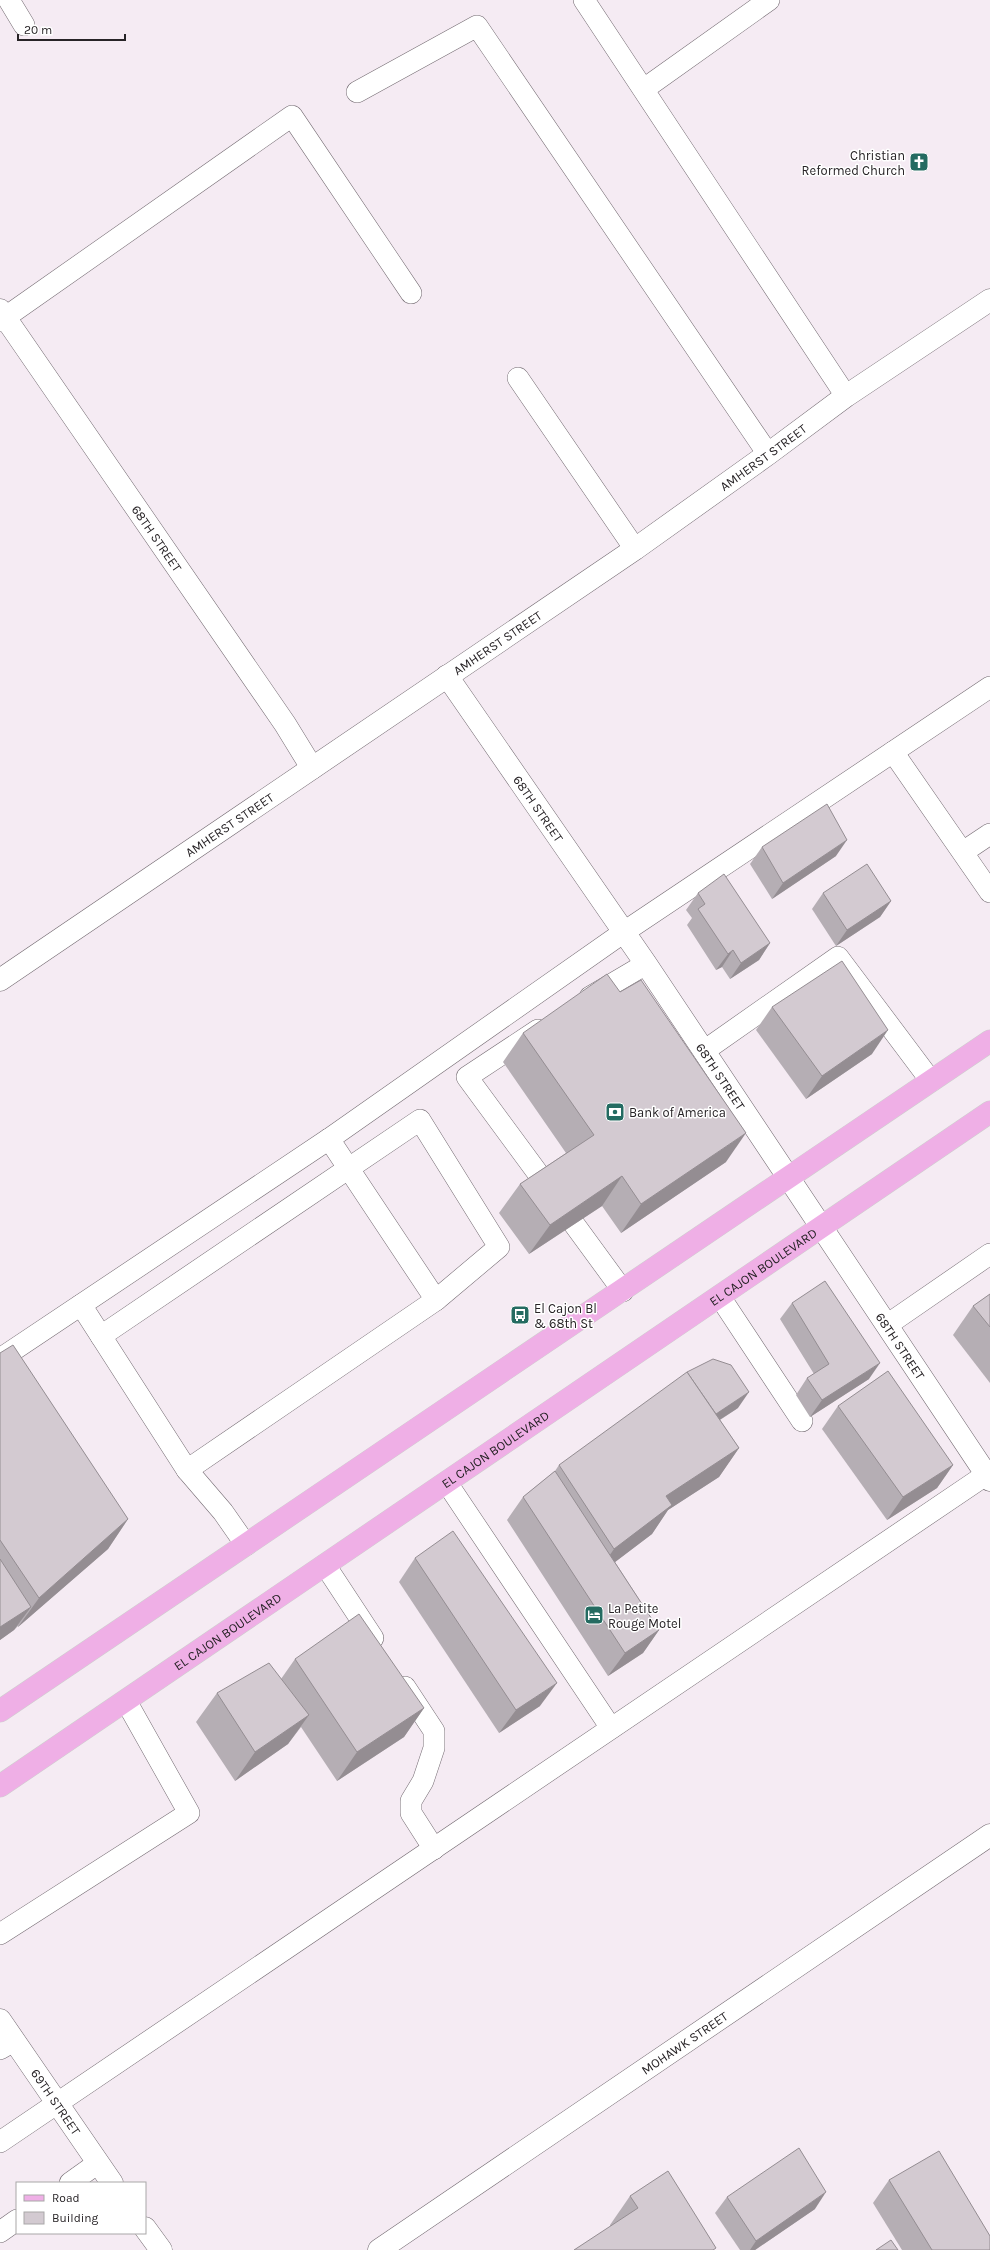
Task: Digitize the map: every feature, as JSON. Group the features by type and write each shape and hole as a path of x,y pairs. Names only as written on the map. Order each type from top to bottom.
{"main road":[{"path":"0,1711 990,1041"},
{"name":"EL CAJON BOULEVARD","path":"0,1786 822,1228 990,1112"}],"street":[{"name":"AMHERST STREET","path":"0,980 635,548 768,454 846,396 990,300"},
{"name":"68TH STREET","path":"2,316 284,724 312,768"},
{"name":"68TH STREET","path":"447,676 646,964 989,1476"},
{"name":"MOHAWK STREET","path":"379,2250 990,1835"},
{"name":"69TH STREET","path":"0,2020 7,2045 56,2104 111,2182"},
{"path":"146,2229 160,2250"}],"lane":[{"path":"9,0 24,25"},
{"path":"644,89 769,0"},
{"path":"589,1 644,89 846,396"},
{"path":"357,92 477,26 768,454"},
{"path":"2,316 292,116 411,293"},
{"path":"518,378 635,548"},
{"path":"0,1358 329,1140 624,932 990,687"},
{"path":"893,752 990,892"},
{"path":"962,852 990,834"},
{"path":"704,1051 838,957 931,1081"},
{"path":"573,1008 646,964"},
{"path":"545,1183 467,1077 553,1021"},
{"path":"101,1336 420,1120 499,1248 436,1300 186,1470"},
{"path":"329,1140 436,1300"},
{"path":"574,1224 623,1290"},
{"path":"887,1325 990,1254"},
{"path":"720,1297 802,1421"},
{"path":"81,1305 186,1470 223,1512 246,1545"},
{"path":"0,2142 611,1728 989,1476"},
{"path":"447,1483 611,1728"},
{"path":"325,1565 382,1652"},
{"path":"395,1672 434,1730 434,1748 423,1782 411,1801 411,1813 434,1849"},
{"path":"0,1934 189,1812 126,1701"},
{"path":"71,2182 98,2163"},
{"path":"0,2232 16,2221"}],"building":[{"path":"827,804 847,840 783,883 762,847"},
{"path":"867,864 891,901 847,930 823,893"},
{"path":"724,874 770,943 741,963 733,950 728,954 698,909 705,904 698,893"},
{"path":"842,961 888,1030 822,1076 772,1007"},
{"name":"Bank of America","path":"607,974 620,992 641,980 746,1133 641,1204 622,1176 550,1225 520,1184 594,1135 523,1033"},
{"path":"825,1281 880,1363 822,1400 807,1378 829,1364 792,1303"},
{"path":"990,1294 990,1327 973,1306"},
{"path":"13,1345 128,1519 39,1598 0,1540 0,1353"},
{"path":"713,1359 731,1365 749,1392 716,1414 687,1372"},
{"path":"888,1371 953,1465 903,1497 838,1406"},
{"path":"687,1372 739,1448 666,1496 672,1505 614,1549 559,1465"},
{"path":"555,1471 659,1630 625,1653 523,1497"},
{"path":"453,1531 557,1683 516,1710 415,1558"},
{"path":"0,1559 31,1607 0,1627"},
{"path":"359,1614 424,1708 357,1752 295,1659"},
{"path":"269,1663 309,1715 255,1752 217,1693"},
{"path":"799,2148 826,2192 756,2241 727,2197"},
{"path":"939,2151 990,2236 990,2250 932,2250 889,2180"},
{"path":"668,2171 716,2248 713,2250 574,2250 638,2208 630,2196"},
{"path":"891,2240 898,2250 876,2250"}],"place":[{"name":"Christian Reformed Church","path":"919,162"},
{"name":"Bank of America","path":"615,1112"},
{"name":"El Cajon Bl & 68th St","path":"520,1315"},
{"name":"La Petite Rouge Motel","path":"594,1615"}]}
